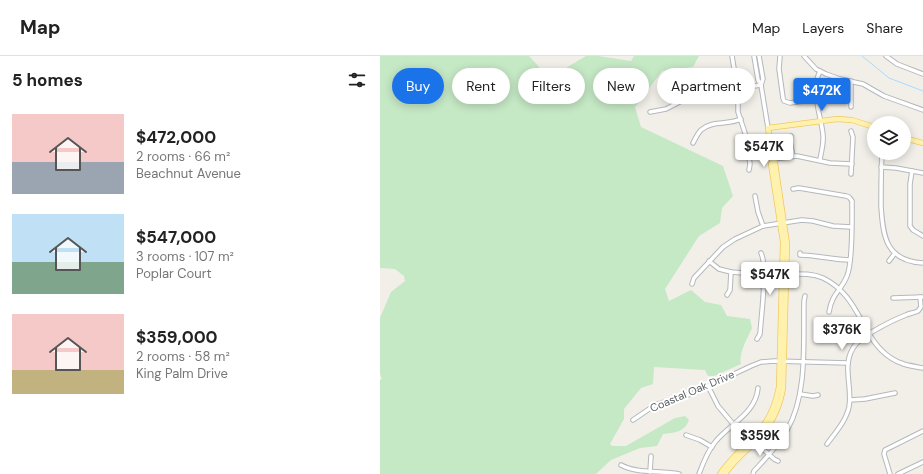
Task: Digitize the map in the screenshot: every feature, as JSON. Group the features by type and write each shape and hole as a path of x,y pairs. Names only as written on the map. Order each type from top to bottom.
{"main road":[{"path":"720,474 730,460 767,428 778,408 783,388 782,361 784,274 787,244 775,163 768,128 820,120 837,119 852,120 867,125"},
{"path":"911,139 923,142"},
{"path":"725,474 753,440"}],"street":[{"path":"732,56 734,68"},
{"path":"754,56 758,80 761,85"},
{"path":"759,56 762,79 761,85 768,128"},
{"path":"780,56 779,69 784,101 790,103 817,99"},
{"path":"804,56 820,71 840,79 863,84 884,96 923,110"},
{"path":"886,56 897,64 923,74"},
{"path":"820,71 816,84 823,142 820,160"},
{"path":"851,81 851,107"},
{"path":"755,86 761,85"},
{"path":"650,112 666,109 675,104"},
{"path":"737,104 745,133 750,170"},
{"path":"693,143 698,134 705,127 716,124 732,123 741,119"},
{"path":"851,132 853,137 851,174"},
{"path":"791,136 790,141 793,156"},
{"path":"773,159 793,156 830,163 852,164"},
{"path":"882,160 883,231 887,243 895,253 909,261 923,263"},
{"path":"881,167 923,173"},
{"path":"912,171 910,184 910,226 913,230 923,236"},
{"path":"793,189 799,188 849,197 852,202 850,260 847,276 831,300 829,312"},
{"path":"755,196 758,212 763,226"},
{"path":"692,284 694,278 718,250 728,243 763,226 802,220 833,226 851,227"},
{"path":"757,339 760,334 764,274 764,258 761,253"},
{"path":"800,253 800,255 813,255 832,260 850,260"},
{"path":"890,261 895,253"},
{"path":"708,261 719,269 731,272 807,274 827,280 852,302 878,347 891,358 904,365 923,368"},
{"path":"727,295 730,290 731,272"},
{"path":"753,474 754,470 783,437 795,413 800,394 804,301 806,296"},
{"path":"827,444 846,417 850,400 848,363 853,348 857,343 870,334 900,317 918,311 922,297 892,298"},
{"name":"Coastal Oak Drive","path":"633,420 655,405 689,395 755,364 768,361 848,363"},
{"path":"708,386 718,406 734,425"},
{"path":"699,474 712,447 720,436 748,411 755,399 758,388"},
{"path":"850,400 865,399 895,392"},
{"path":"800,394 813,396 818,395"},
{"path":"890,474 884,454 885,451 923,432"},
{"path":"686,435 700,440 712,447"},
{"path":"753,440 778,461"},
{"path":"650,472 651,456"},
{"path":"898,474 923,462"},
{"path":"622,465 625,468 636,471 679,474"}],"green space":[{"path":"380,56 529,56 540,68 518,68 518,104 585,104 585,68 566,68 586,56 598,56 631,61 634,56 699,56 693,67 657,68 657,78 649,88 649,68 593,68 593,104 637,104 635,107 641,127 723,166 733,196 722,208 720,223 699,236 665,289 669,301 691,290 705,302 721,305 727,316 750,319 752,328 742,351 740,360 741,364 714,376 708,376 705,370 654,367 653,384 641,388 624,409 624,419 610,444 612,446 626,446 675,418 685,416 689,420 685,427 679,431 663,434 657,446 640,448 611,460 596,474 380,474 380,380 382,379 380,374 380,318 391,292 405,281 404,276 395,269 380,268"}],"waterway":[{"path":"862,56 889,78 923,91"}]}
